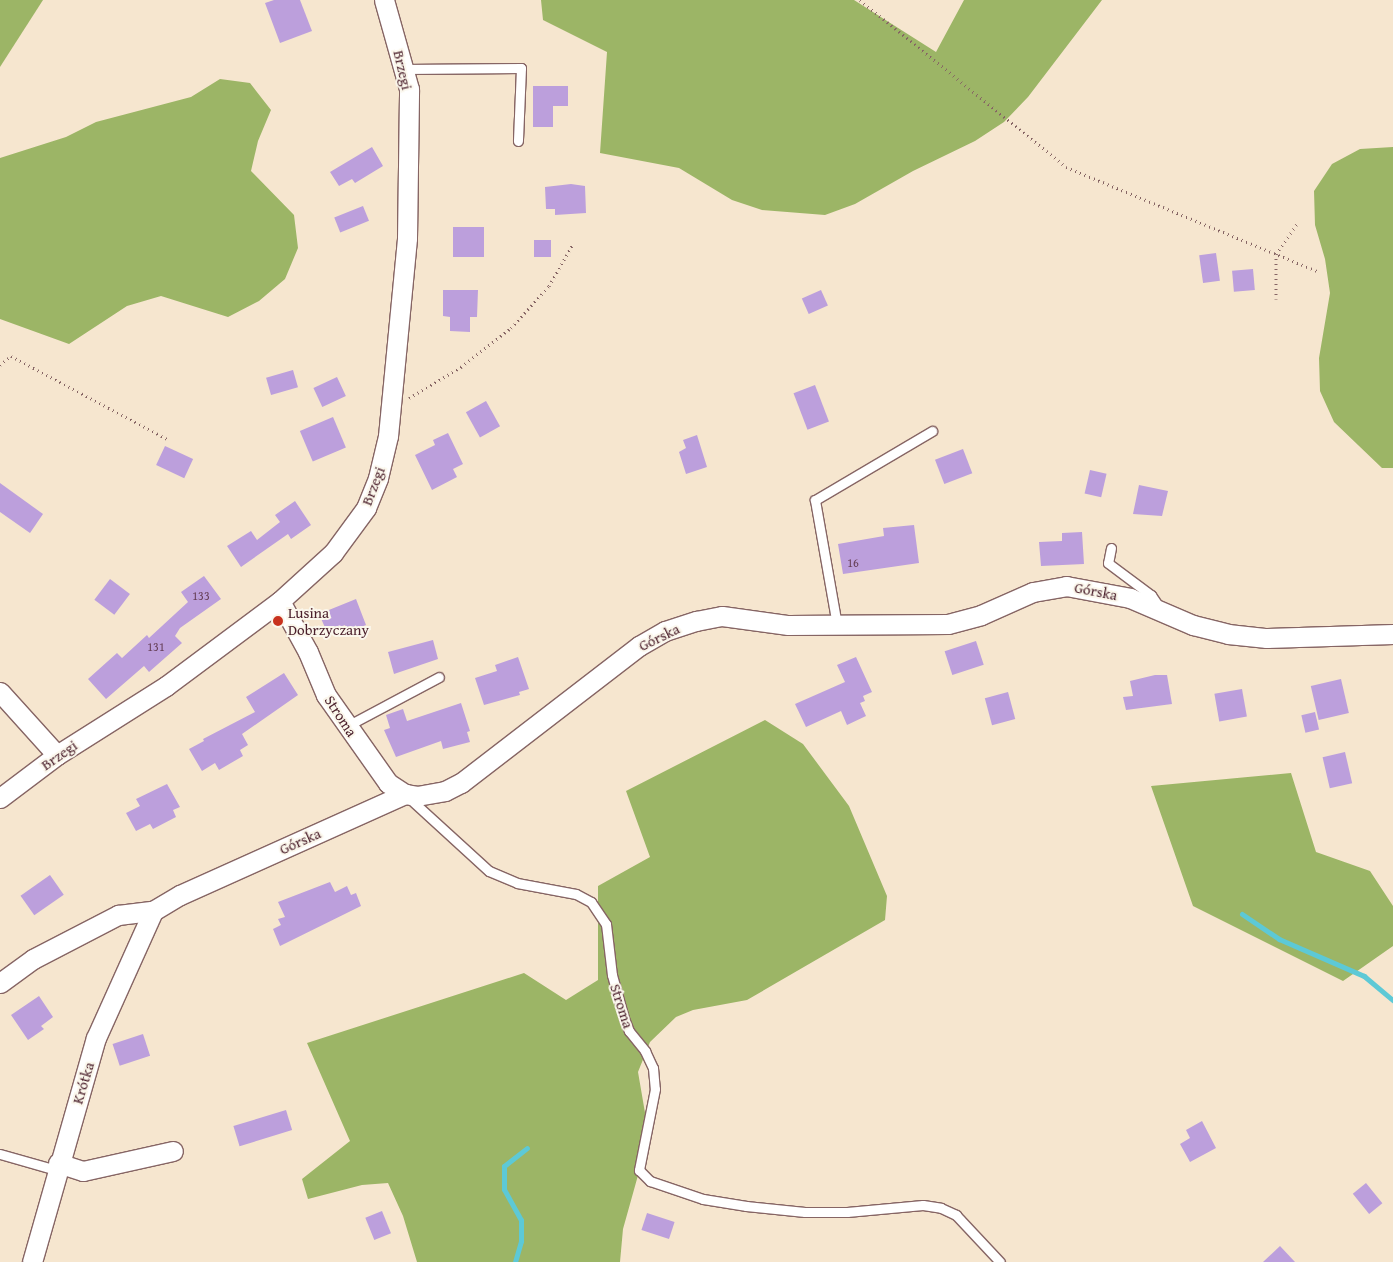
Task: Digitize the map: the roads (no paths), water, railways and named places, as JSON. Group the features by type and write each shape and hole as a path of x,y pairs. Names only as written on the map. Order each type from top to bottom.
{"street":[{"name":"Brzegi","path":"3,791 166,686 280,602 333,553 366,508 378,478 391,409 407,238 409,89 384,0"},
{"name":"Górska","path":"0,983 33,959 118,915 153,911 180,894 404,794 417,796 446,791 461,783 639,646 665,631 722,616 788,625 948,624 982,615 1033,592 1066,586 1130,598 1193,625 1228,634 1267,638 1393,634"},
{"name":"Stroma","path":"280,602 308,652 326,695 388,783 404,794"},
{"path":"0,692 57,755"},
{"name":"Krótka","path":"32,1262 57,1167 96,1038 153,911"},
{"path":"57,1167 83,1171 174,1151"}],"lane":[{"path":"404,69 521,68 518,141"},
{"path":"837,626 815,500 932,432"},
{"path":"1111,548 1108,564 1151,595 1161,610"},
{"path":"348,726 439,677"},
{"name":"Stroma","path":"404,794 488,871 517,883 576,894 591,902 606,924 612,976 628,1031 645,1051 653,1068 655,1089 639,1170 650,1181 703,1199 766,1208 847,1212 924,1205 941,1208 956,1215 1000,1262"},
{"path":"0,1154 57,1167"}],"waterway":[{"path":"1242,914 1279,939 1364,976 1393,1000"},
{"path":"515,1262 521,1241 521,1220 504,1189 504,1166 527,1148"}],"place":[{"name":"Lusina Dobrzyczany","path":"278,621"}]}
